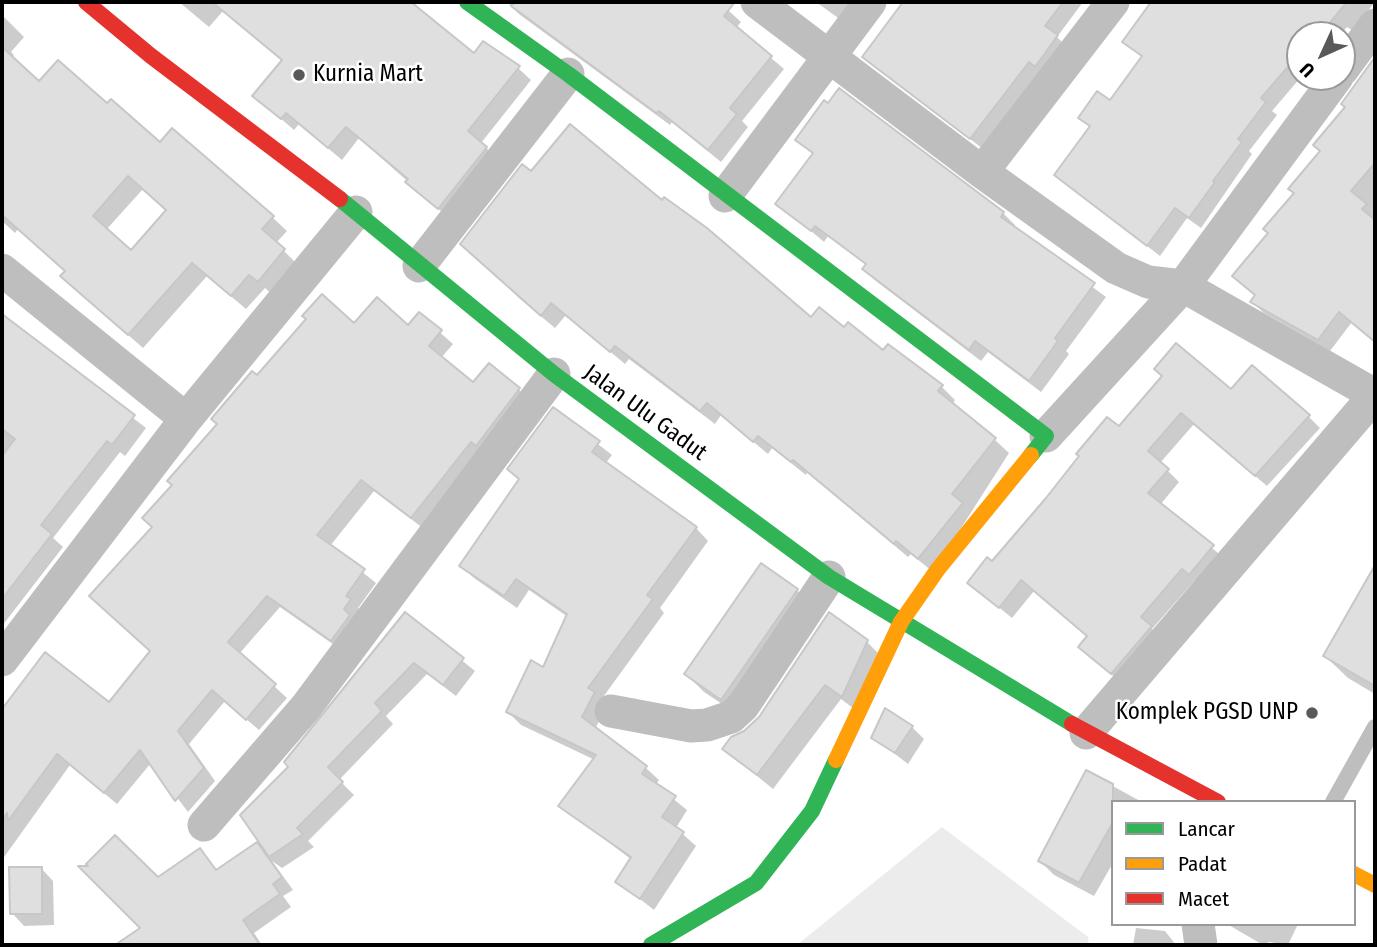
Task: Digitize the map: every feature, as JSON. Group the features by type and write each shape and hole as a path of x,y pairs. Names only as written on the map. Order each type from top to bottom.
{"street":[{"name":"Jalan Ulu Gadut","path":"86,2 151,56 356,212 554,374 829,577 1086,733 1211,800"},
{"path":"467,2 568,74 725,196 1046,436"},
{"path":"757,2 982,172 1116,268 1148,282 1183,286 1375,395 1086,733"},
{"path":"725,196 870,2"},
{"path":"982,172 1112,2"},
{"path":"1356,51 1375,25"},
{"path":"419,266 568,74"},
{"path":"651,945 756,883 812,811 901,622 938,569 1046,436 1183,286 1327,91"},
{"path":"2,660 186,419 356,212"},
{"path":"2,270 186,419"},
{"path":"204,825 306,707 554,374"},
{"path":"611,711 691,726 707,725 731,717 743,706 829,577"},
{"path":"1356,875 1375,885"},
{"path":"1198,926 1201,945"}],"lane":[{"path":"1334,800 1375,727"}],"shaded area":[{"path":"942,827 1088,937 1089,945 797,945"}],"building":[{"path":"212,2 411,2 474,53 483,41 520,66 468,131 487,147 438,209 405,182 408,179 346,127 328,148 286,113 281,119 252,96 282,60"},
{"path":"515,2 735,2 724,16 772,56 730,108 737,114 708,150 659,111 656,113 511,6"},
{"path":"903,2 1063,2 1045,26 1058,35 1035,67 1029,62 970,139 862,57"},
{"path":"1151,2 1347,2 1331,21 1286,21 1286,69 1261,98 1266,102 1238,139 1242,142 1189,218 1175,208 1147,246 1054,175 1090,126 1078,118 1097,91 1110,100 1142,56 1122,42"},
{"path":"2,47 39,81 58,60 107,103 111,99 160,142 172,128 274,216 262,229 285,249 258,282 249,275 231,296 192,263 128,335 60,276 65,271 2,215","holes":["128,176 166,210 131,250 93,216"]},
{"path":"1375,57 1375,163 1351,191 1367,204 1362,209 1375,220 1375,342 1339,312 1318,340 1250,302 1255,295 1232,276 1268,233 1263,229 1294,193 1288,189 1320,151 1313,145 1345,107 1341,104 1350,91 1356,91 1356,83"},
{"path":"839,88 1004,212 1001,217 1095,283 1055,338 1058,341 1029,381 975,341 969,350 862,269 866,264 815,226 811,231 775,204 813,153 795,140 824,100 828,103"},
{"path":"570,124 662,200 664,197 707,228 811,317 819,307 844,327 848,322 883,350 888,344 943,385 938,391 996,438 952,494 963,503 918,559 896,541 894,544 793,460 791,462 758,436 753,442 707,403 700,411 615,346 610,352 551,303 541,316 460,244 522,164 531,171"},
{"path":"322,294 354,323 377,297 408,325 419,312 442,330 429,346 473,382 489,363 520,388 476,446 471,442 411,518 361,480 317,535 365,569 346,596 351,599 344,609 350,615 331,641 267,596 228,642 276,684 246,720 212,690 178,731 204,768 175,801 140,750 104,793 57,754 8,821 7,813 2,821 2,709 45,652 109,702 150,651 89,596 152,527 142,518 172,485 167,481 217,424 211,419 252,371 257,375 306,319 302,316"},
{"path":"2,314 135,415 112,445 107,441 41,525 52,534 2,599 2,456 15,439 2,429"},
{"path":"1176,343 1231,389 1252,365 1310,415 1255,476 1181,413 1148,451 1169,469 1148,493 1214,545 1189,575 1182,569 1141,617 1152,626 1111,674 1078,647 1087,636 1021,580 999,608 967,583 987,557 992,561 1046,498 1079,456 1076,454 1107,417 1119,426 1162,376 1154,369"},
{"path":"553,407 600,441 592,452 697,527 647,595 653,599 588,688 595,692 582,717 647,766 642,774 676,796 662,817 684,832 640,899 615,882 631,857 558,806 596,755 506,712 531,660 543,667 567,614 516,579 504,596 459,566 519,479 507,469"},
{"path":"761,563 798,589 721,700 684,674"},
{"path":"1375,565 1375,686 1323,656"},
{"path":"405,612 464,658 443,685 414,663 375,703 382,711 328,767 343,782 297,828 303,834 269,857 240,815 288,767 284,762"},
{"path":"829,612 868,640 842,697 825,685 757,775 722,749 731,737 744,731 759,717"},
{"path":"885,708 913,726 895,753 871,738"},
{"path":"1086,770 1113,784 1111,826 1079,883 1038,861"},
{"path":"115,835 158,877 200,848 216,870 257,842 282,877 273,884 280,894 243,920 260,945 115,945 140,928 78,866 88,866 86,864"},
{"path":"9,867 42,867 42,914 10,914"}],"traffic: fast":[{"path":"467,2 568,74 1046,436 1031,455"},
{"path":"340,199 554,374 829,577 1072,724"},
{"path":"651,945 756,883 812,811 836,760"}],"traffic: slow":[{"path":"836,760 901,622 938,569 1031,455"},
{"path":"1356,875 1375,885"}],"traffic: jam":[{"path":"86,2 151,56 340,199"},
{"path":"1072,724 1214,800"}],"place":[{"name":"Kurnia Mart","path":"299,75"},
{"name":"Komplek PGSD UNP","path":"1312,713"}]}
